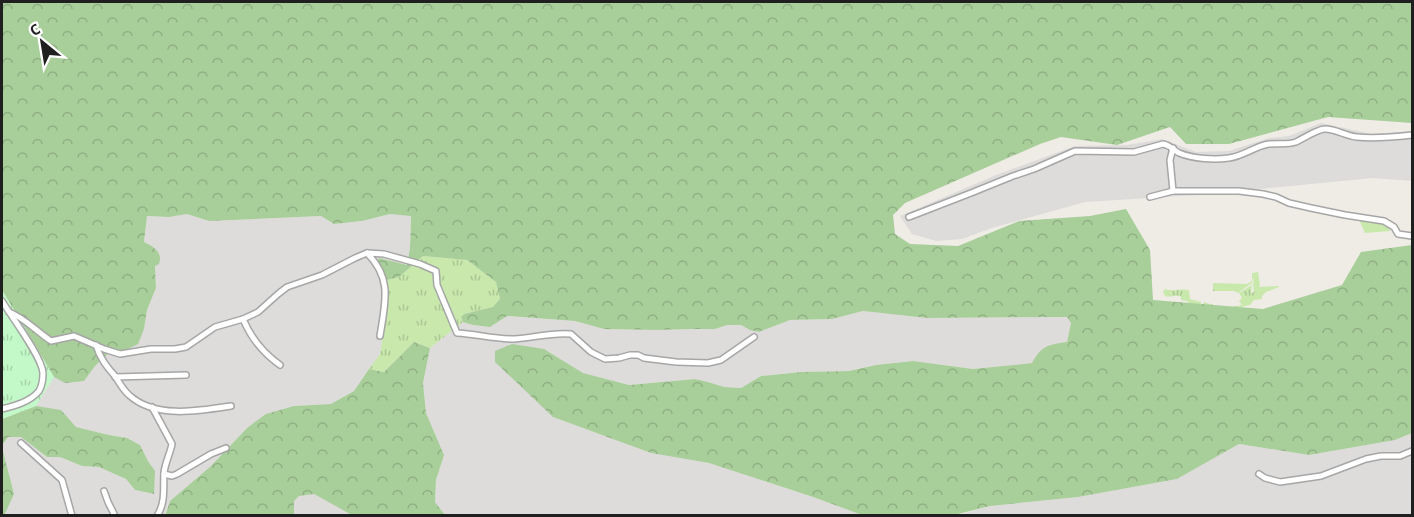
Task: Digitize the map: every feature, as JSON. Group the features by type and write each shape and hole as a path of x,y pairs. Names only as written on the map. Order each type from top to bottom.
{"street":[{"path":"909,217 1075,152 1134,152 1168,144 1182,154 1222,158 1241,156 1270,144 1293,143 1324,129 1357,137 1413,135"},
{"path":"1173,148 1170,160 1173,192"},
{"path":"1150,197 1173,192 1239,191 1263,194 1311,208 1384,220 1394,227 1398,234 1413,236"},
{"path":"368,253 385,280 386,293 380,336"},
{"path":"9,312 19,316 51,340 56,341 74,336 120,354 151,349 176,349 194,343 215,327 258,312 287,287 322,275 368,253 384,254 436,271 437,285 457,333 515,339 571,334 591,352 605,359 638,355 676,363 708,363 721,360 754,337"},
{"path":"2,301 36,355 43,372 39,390 33,396 24,402 2,409"},
{"path":"243,319 249,333 268,357 280,365"},
{"path":"96,345 104,364 129,395 145,405 172,411 201,411 231,406"},
{"path":"115,377 186,375"},
{"path":"152,407 172,444 164,474 162,507 157,516"},
{"path":"21,443 62,480 72,516"},
{"path":"164,474 172,476 177,474 226,448"},
{"path":"1259,474 1280,482 1321,476 1366,459 1400,456 1413,451"},
{"path":"105,491 115,516"}],"shaded area":[{"path":"1321,123 1372,134 1412,131 1412,181 1373,178 1198,195 1085,202 992,228 962,239 936,241 912,234 900,216 996,175 1075,146 1127,145 1162,139 1196,152 1229,151 1269,138 1289,136"},
{"path":"187,214 209,221 321,216 334,224 362,221 390,214 411,215 407,265 379,258 377,262 387,280 388,305 380,354 354,391 331,404 294,406 247,428 211,466 170,501 165,515 4,515 14,494 2,447 8,437 21,437 47,457 60,457 82,466 99,467 126,479 135,490 148,493 155,471 140,445 127,438 76,427 61,410 2,419 2,290 83,381 111,351 144,329 147,310 156,288 155,266 144,242 147,216 169,217"},
{"path":"863,311 927,318 1067,317 1071,323 1067,343 1051,345 1032,363 973,369 913,361 849,371 761,376 741,388 724,387 695,379 629,385 583,373 544,349 553,417 651,453 709,463 862,515 445,515 435,502 436,480 444,455 426,413 423,383 430,348 463,322 490,327 506,316 575,321 604,329 715,329 727,325 741,325 759,332 790,320 832,319"},
{"path":"1412,433 1412,515 954,516 990,506 1078,497 1177,479 1239,444 1309,455 1395,440"},
{"path":"314,494 352,515 294,515 294,501 299,495"}],"green space":[{"path":"2,2 1412,2 1412,123 1328,117 1229,144 1186,144 1170,127 1117,145 1061,137 905,203 893,215 895,234 910,244 958,246 1019,221 1090,216 1126,209 1150,250 1153,300 1263,309 1342,285 1361,252 1412,245 1412,433 1395,440 1309,455 1239,444 1177,479 1078,497 990,506 954,515 862,515 709,463 651,453 553,417 495,362 495,351 512,344 544,349 583,373 629,385 695,379 724,387 741,388 761,376 849,371 913,361 973,369 1032,363 1046,347 1067,342 1071,323 1067,317 927,318 863,311 832,319 790,320 759,332 741,325 727,325 715,329 604,329 575,321 507,316 490,327 473,325 463,322 461,317 464,314 493,307 500,299 496,282 467,260 423,256 399,277 387,280 377,262 379,258 407,265 410,248 411,216 390,214 362,221 334,224 321,216 209,221 187,214 169,217 147,216 144,242 157,250 160,260 155,266 156,288 147,310 144,329 138,344 126,350 111,351 95,366 84,381 65,383 54,377 2,290"},
{"path":"1362,220 1389,226 1390,231 1365,233 1360,222"},
{"path":"423,256 467,260 496,282 500,299 494,307 464,314 461,317 463,322 430,348 414,342 384,372 369,369 380,354 388,305 387,280 399,277"},
{"path":"1258,272 1259,287 1279,287 1266,292 1262,299 1254,300 1250,305 1233,309 1225,314 1192,306 1187,301 1181,300 1181,297 1165,296 1163,292 1165,289 1189,290 1190,299 1201,302 1201,306 1204,302 1223,307 1242,305 1239,301 1242,298 1239,293 1252,285 1251,293 1254,292 1254,275 1252,283 1238,293 1213,291 1213,283 1247,284 1252,281 1252,273"},
{"path":"2,290 54,377 36,406 2,419"},
{"path":"414,342 430,348 423,383 426,413 444,455 436,480 435,502 445,515 352,515 314,494 299,496 294,501 294,515 165,516 170,501 211,466 247,428 266,414 294,406 331,404 354,391 369,369 384,372"},
{"path":"36,406 61,410 76,427 127,438 140,445 155,471 154,494 135,490 126,479 99,467 82,466 60,457 47,457 21,437 8,437 2,446 2,419"},
{"path":"2,447 14,494 4,516 2,515"}]}
